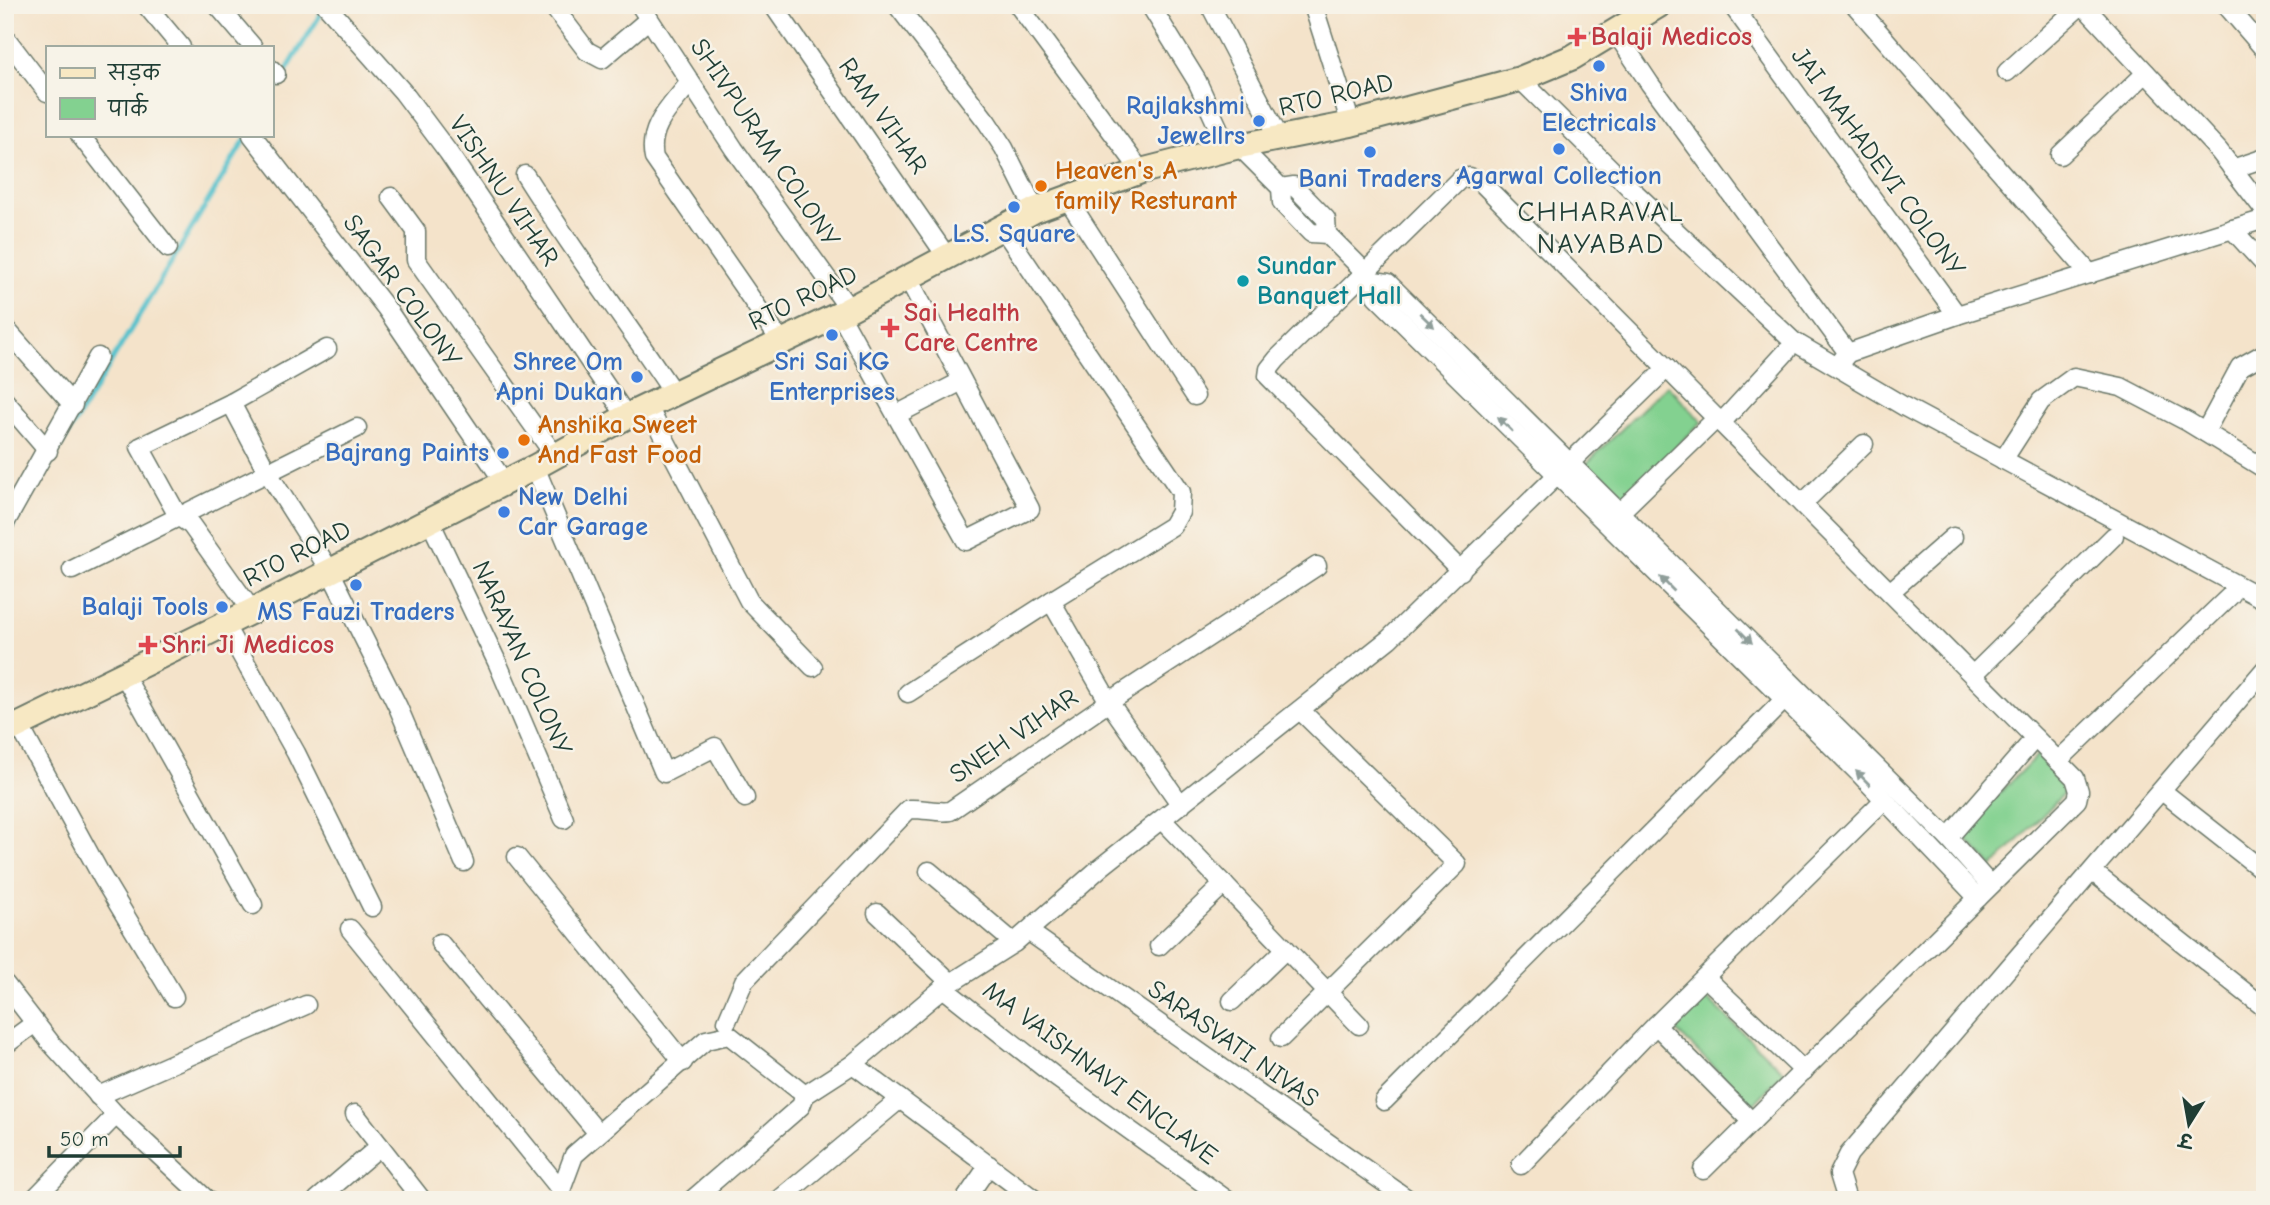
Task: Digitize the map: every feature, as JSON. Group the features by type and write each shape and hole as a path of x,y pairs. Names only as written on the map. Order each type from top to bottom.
{"street":[{"path":"146,5 180,46"},
{"path":"217,5 252,46"},
{"name":"VISHNU VIHAR","path":"326,5 403,92 637,412 749,601 813,667"},
{"path":"552,5 587,51 601,59 645,12"},
{"name":"RAM VIHAR","path":"773,5 947,257"},
{"path":"897,5 987,121 1004,148 1035,210"},
{"path":"1018,5 1141,171"},
{"path":"1150,5 1234,147 1281,188 1282,202 1311,233 1327,234"},
{"path":"1210,5 1280,139"},
{"path":"1313,5 1351,124"},
{"name":"RTO ROAD","path":"12,728 252,611 545,462 637,412 844,312 1035,210 1141,171 1234,147 1351,124 1520,79 1573,57 1659,5"},
{"name":"JAI MAHADEVI COLONY","path":"1732,5 1956,315"},
{"path":"1855,5 2090,274"},
{"path":"2226,5 2265,50"},
{"path":"2007,72 2086,6 2232,169 2265,211"},
{"name":"SHIVPURAM COLONY","path":"645,12 844,312 896,415 965,541 1030,509 962,381"},
{"path":"1616,33 1842,359"},
{"path":"5,37 46,91"},
{"path":"2060,155 2146,73"},
{"path":"1520,79 1631,189 1793,341 1842,359 2003,460 2265,600"},
{"path":"690,82 655,127 652,138 654,158 782,342"},
{"path":"81,136 168,248"},
{"name":"SAGAR COLONY","path":"252,136 386,308 504,482"},
{"path":"2232,169 2265,158"},
{"path":"525,175 571,247 613,302 674,394"},
{"path":"1461,571 1268,376 1269,369 1277,359 1370,277 1461,179 1469,177 1482,183 2075,778 2079,790 2077,800 1703,1170"},
{"path":"1281,188 1294,186 1326,219 1327,234 1370,277 1388,283 1572,462 1621,511 1703,607"},
{"path":"391,197 416,231 416,260 545,462 664,773 715,747 745,798"},
{"path":"1067,198 1195,397"},
{"path":"1295,216 1308,201"},
{"path":"1842,359 1956,315 2265,219"},
{"path":"908,693 1172,526 1180,512 1181,492 1002,227"},
{"path":"2232,229 2265,265"},
{"path":"1370,277 1376,296 1607,525 1703,607 1790,694 1948,838 1984,892"},
{"path":"896,415 962,381 908,278"},
{"path":"5,328 73,405"},
{"path":"252,611 191,525 178,516 140,447 231,403 327,349"},
{"path":"1607,525 1719,420 1787,351"},
{"path":"2205,432 2240,367 2265,353"},
{"path":"5,523 48,451 98,357"},
{"path":"692,1200 801,1106 805,1095 853,1064 947,986 1014,943 1101,867 1389,639 1667,368"},
{"path":"2003,460 2040,401 2074,377 2121,387 2205,432 2265,469"},
{"path":"5,401 48,451"},
{"path":"231,403 268,473 330,571 398,707 464,862"},
{"path":"72,570 357,428"},
{"path":"1802,504 1864,444"},
{"name":"NARAYAN COLONY","path":"429,519 498,664 564,819"},
{"path":"1973,675 2114,536"},
{"path":"1890,592 1953,537"},
{"path":"1181,805 1109,702 1317,566"},
{"path":"2058,761 2231,595"},
{"name":"SNEH VIHAR","path":"727,1021 744,981 909,809 925,808 940,813 950,810 1109,702 1051,601"},
{"path":"224,624 296,753 372,907"},
{"path":"1847,1200 1839,1174 1849,1154 2265,669"},
{"path":"124,675 254,905"},
{"path":"1790,694 1915,832 1984,892"},
{"path":"1384,1101 1790,694"},
{"path":"1281,1038 1329,994 1457,864 1300,710"},
{"path":"12,728 174,997"},
{"path":"1948,838 2035,737"},
{"path":"2162,791 2265,872"},
{"path":"1521,1165 1656,1025 1884,800"},
{"path":"1915,832 1929,819"},
{"path":"1162,820 1359,1025"},
{"path":"517,857 683,1062"},
{"path":"929,871 1014,943"},
{"path":"2093,872 2265,1008"},
{"path":"1159,946 1224,884"},
{"name":"MA VAISHNAVI ENCLAVE","path":"877,913 947,986 1057,1078 1227,1200"},
{"path":"350,929 563,1195"},
{"name":"SARASVATI NIVAS","path":"1028,931 1409,1200"},
{"path":"440,943 597,1132"},
{"path":"1232,1001 1286,949"},
{"path":"1705,977 1804,1071"},
{"path":"5,984 98,1096 207,1200"},
{"path":"98,1096 306,1005"},
{"path":"5,1045 35,1023"},
{"path":"1656,1025 1752,1122"},
{"path":"563,1195 574,1155 597,1132 706,1040 729,1035 805,1095"},
{"path":"853,1064 1035,1200"},
{"path":"779,1200 900,1099"},
{"path":"355,1114 422,1200"},
{"path":"33,1200 116,1115"},
{"path":"317,1200 380,1146"},
{"path":"965,1200 989,1165"}],"green space":[{"path":"1667,385 1702,422 1623,499 1586,464"},
{"path":"2037,755 2070,787 1993,867 1960,833"},
{"path":"1703,995 1784,1072 1753,1105 1671,1026"}],"waterway":[{"path":"273,93 322,12"},
{"path":"18,517 246,138"},
{"path":"5,538 13,526"}],"place":[{"name":"Balaji Medicos","path":"1577,37"},
{"name":"Shiva Electricals","path":"1599,66"},
{"name":"Rajlakshmi Jewellrs","path":"1259,121"},
{"name":"Agarwal Collection","path":"1559,149"},
{"name":"Bani Traders","path":"1370,152"},
{"name":"Heaven's A family Resturant","path":"1041,186"},
{"name":"L.S. Square","path":"1014,207"},
{"name":"Sundar Banquet Hall","path":"1243,281"},
{"name":"Sai Health Care Centre","path":"890,328"},
{"name":"Sri Sai KG Enterprises","path":"832,335"},
{"name":"Shree Om Apni Dukan","path":"637,377"},
{"name":"Anshika Sweet And Fast Food","path":"524,440"},
{"name":"Bajrang Paints","path":"503,453"},
{"name":"New Delhi Car Garage","path":"504,512"},
{"name":"MS Fauzi Traders","path":"356,585"},
{"name":"Balaji Tools","path":"222,607"},
{"name":"Shri Ji Medicos","path":"148,645"}],"district":[{"name":"CHHARAVAL NAYABAD","path":"1601,228"}]}
